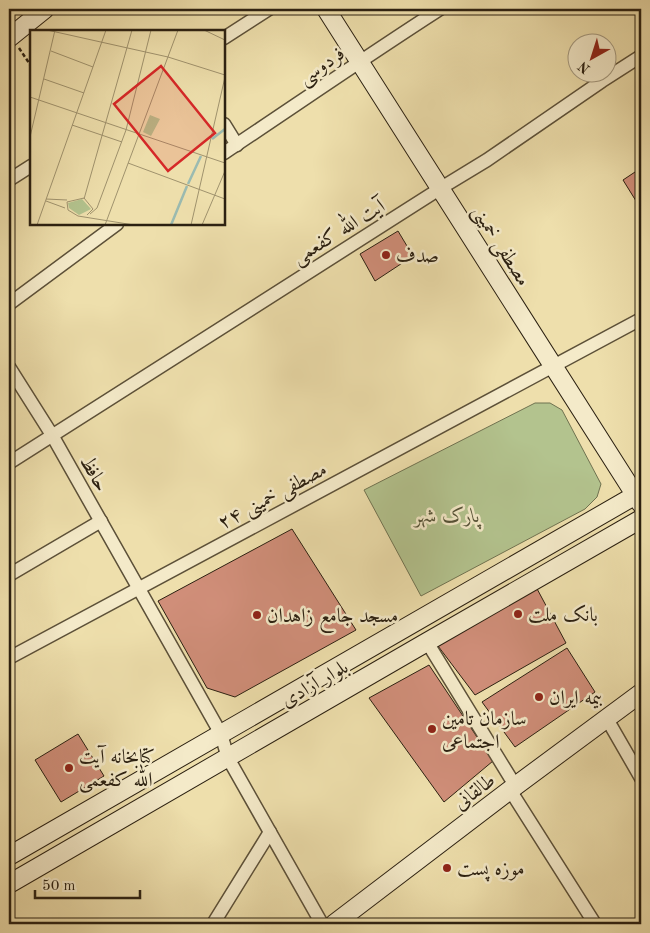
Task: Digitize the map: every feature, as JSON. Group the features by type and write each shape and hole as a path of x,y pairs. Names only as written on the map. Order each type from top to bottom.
{"main road":[{"path":"10,37 45,9"},
{"name":"مصطفی خمینی","path":"326,9 639,498"},
{"name":"بلوار آزادی","path":"9,856 639,498"},
{"name":"بلوار آزادی","path":"9,884 641,519"},
{"name":"طالقانی","path":"334,924 641,693"}],"street":[{"path":"225,37 269,9"},
{"name":"فردوسی","path":"225,152 440,9"},
{"name":"آیت الله کفعمی","path":"9,463 440,188 487,160 641,56"},
{"path":"225,126 237,145"},
{"path":"9,180 30,167"},
{"path":"9,304 116,225"},
{"name":"مصطفی خمینی ۲۴","path":"9,658 641,319"},
{"name":"حافظ","path":"9,367 52,435 146,600 221,734 228,758 322,924"},
{"path":"9,576 101,521"},
{"path":"427,642 595,924"},
{"path":"607,719 641,778"},
{"path":"213,924 270,832"}],"path":[{"path":"10,37 30,65"}],"green space":[{"name":"پارک شهر","path":"535,403 550,403 562,410 601,484 597,497 585,509 421,596 364,490"}],"building":[{"path":"641,168 641,209 623,180"},
{"name":"صدف","path":"398,231 413,256 375,281 360,254"},
{"name":"مسجد جامع زاهدان","path":"292,529 356,630 235,697 207,688 158,601"},
{"name":"بانک ملت","path":"535,585 566,643 475,695 435,642"},
{"name":"بیمه ایران","path":"567,648 595,692 515,747 482,702"},
{"name":"سازمان تامین اجتماعی","path":"429,665 493,761 444,802 369,698"},
{"name":"کتابخانه آیت الله کفعمی","path":"78,734 104,776 61,802 35,760"}],"place":[{"name":"صدف","path":"386,255"},
{"name":"بانک ملت","path":"518,614"},
{"name":"مسجد جامع زاهدان","path":"257,615"},
{"name":"بیمه ایران","path":"539,697"},
{"name":"سازمان تامین اجتماعی","path":"432,729"},
{"name":"کتابخانه آیت الله کفعمی","path":"69,768"},
{"name":"موزه پست","path":"447,868"}]}
